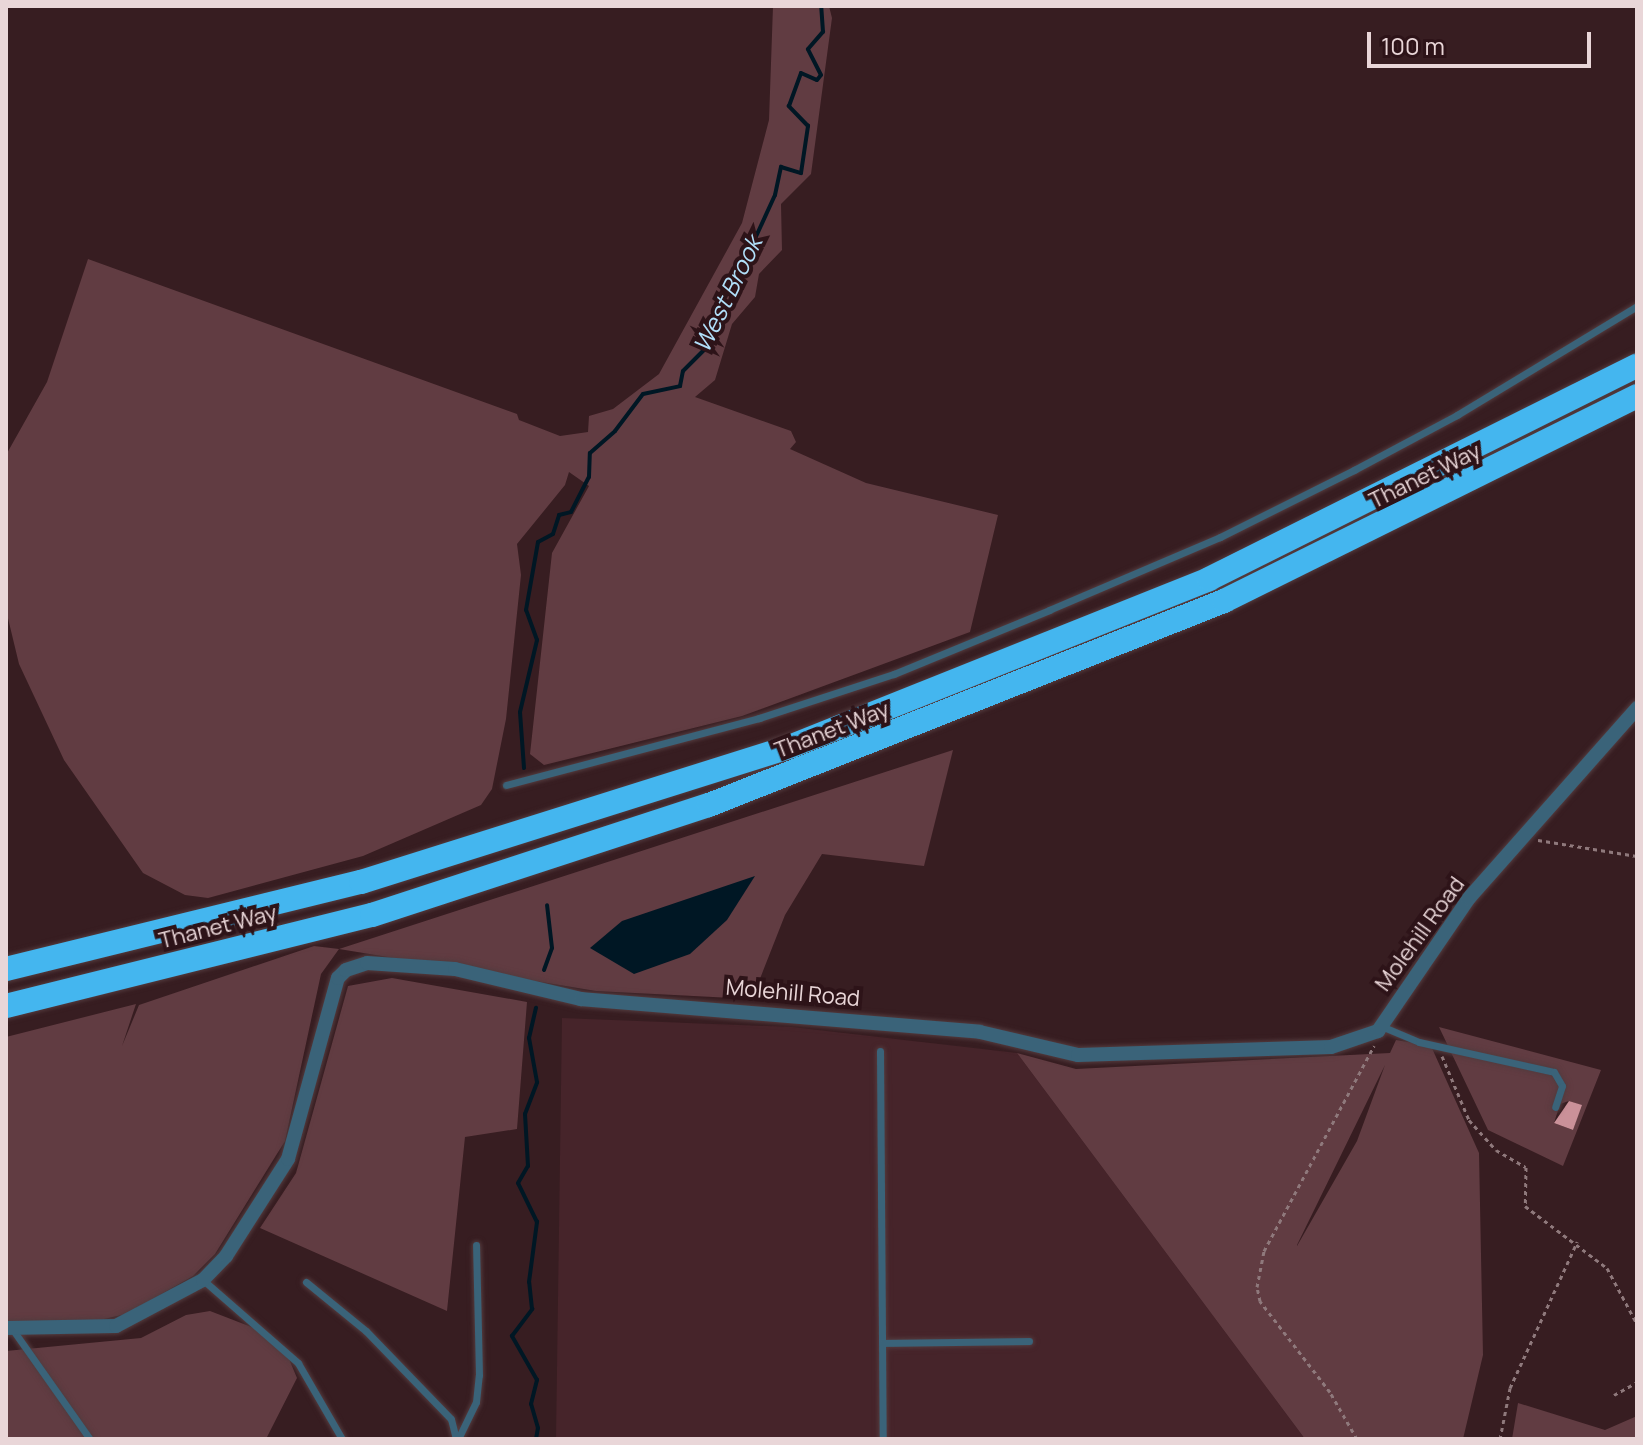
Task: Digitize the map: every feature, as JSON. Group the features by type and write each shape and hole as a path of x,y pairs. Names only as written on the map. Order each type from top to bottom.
{"highway":[{"name":"Thanet Way","path":"6,969 361,882 792,746 1209,579 1637,366"},
{"name":"Thanet Way","path":"6,1006 372,915 709,805 1224,601 1637,396"}],"street":[{"name":"Molehill Road","path":"9,1328 116,1326 203,1280 259,1212 288,1159 338,978 367,963 500,976 581,999 980,1032 1078,1055 1331,1047 1380,1028 1469,898 1637,708"}],"lane":[{"path":"506,785 759,718 894,674 1063,604 1220,537 1354,470 1457,415 1637,306"},
{"path":"1380,1028 1438,1046 1554,1072 1562,1080 1555,1107"},
{"path":"880,1051 883,1439"},
{"path":"457,1439 476,1402 479,1375 476,1245"},
{"path":"203,1280 298,1363 342,1439"},
{"path":"306,1282 366,1331 451,1419 457,1439"},
{"path":"9,1328 90,1439"},
{"path":"882,1343 1029,1341"}],"path":[{"path":"1529,832 1539,841 1637,856"},
{"path":"1357,1439 1330,1392 1260,1301 1257,1287 1264,1251 1370,1060 1380,1028"},
{"path":"1438,1046 1469,1120 1496,1150 1526,1167 1525,1206 1577,1242 1607,1268 1637,1324"},
{"path":"1500,1439 1510,1388 1577,1242"},
{"path":"1614,1395 1637,1382"}],"shaded area":[{"path":"773,6 829,6 832,18 811,174 781,204 782,250 759,274 755,297 732,324 715,380 695,397 791,431 796,442 790,449 866,483 998,515 970,632 742,716 544,765 530,754 552,553 589,486 569,472 565,485 517,544 521,575 506,719 492,789 481,805 363,856 208,898 185,895 143,873 64,760 19,664 6,610 6,455 47,382 88,259 517,414 519,420 560,436 588,432 589,416 613,409 659,374 742,223 769,120"},
{"path":"953,750 924,866 822,854 785,915 752,999 596,991 339,949"},
{"path":"314,946 339,949 321,974 285,1141 215,1254 193,1276 126,1314 95,1321 6,1321 6,1037 136,1004 122,1046 139,1005"},
{"path":"392,978 527,1002 517,1129 465,1137 447,1311 260,1228 296,1173 348,986"},
{"path":"562,1018 792,1027 1017,1053 1305,1439 556,1439"},
{"path":"1439,1027 1601,1070 1563,1166 1488,1130","holes":["1569,1101 1581,1105 1573,1130 1554,1123 1560,1104"]},
{"path":"1396,1040 1431,1046 1479,1153 1483,1355 1463,1439 1305,1439 1017,1053 1076,1069 1390,1053","holes":["1385,1065 1357,1141 1297,1246"]},
{"path":"210,1311 267,1333 289,1359 297,1378 266,1439 6,1439 6,1351 141,1338 186,1315"},
{"path":"1518,1403 1605,1430 1637,1416 1637,1439 1512,1439"}],"water":[{"path":"755,876 727,920 690,954 634,974 590,948 622,921"}],"building":[{"path":"1569,1101 1582,1105 1573,1130 1554,1123"}],"waterway":[{"name":"West Brook","path":"524,768 520,712 537,640 526,610 538,542 553,534 559,515 571,512 589,477 590,453 615,431 643,394 680,386 683,371 704,350 703,333 719,318 722,295 737,278 775,195 781,167 801,173 808,126 789,106 801,73 817,80 821,75 808,49 823,32 821,6"},
{"name":"West Brook","path":"544,970 552,948 547,905"},
{"name":"West Brook","path":"536,1008 529,1038 537,1082 525,1114 528,1166 518,1183 537,1222 529,1282 532,1309 512,1336 537,1380 531,1404 538,1428 536,1439"}]}
